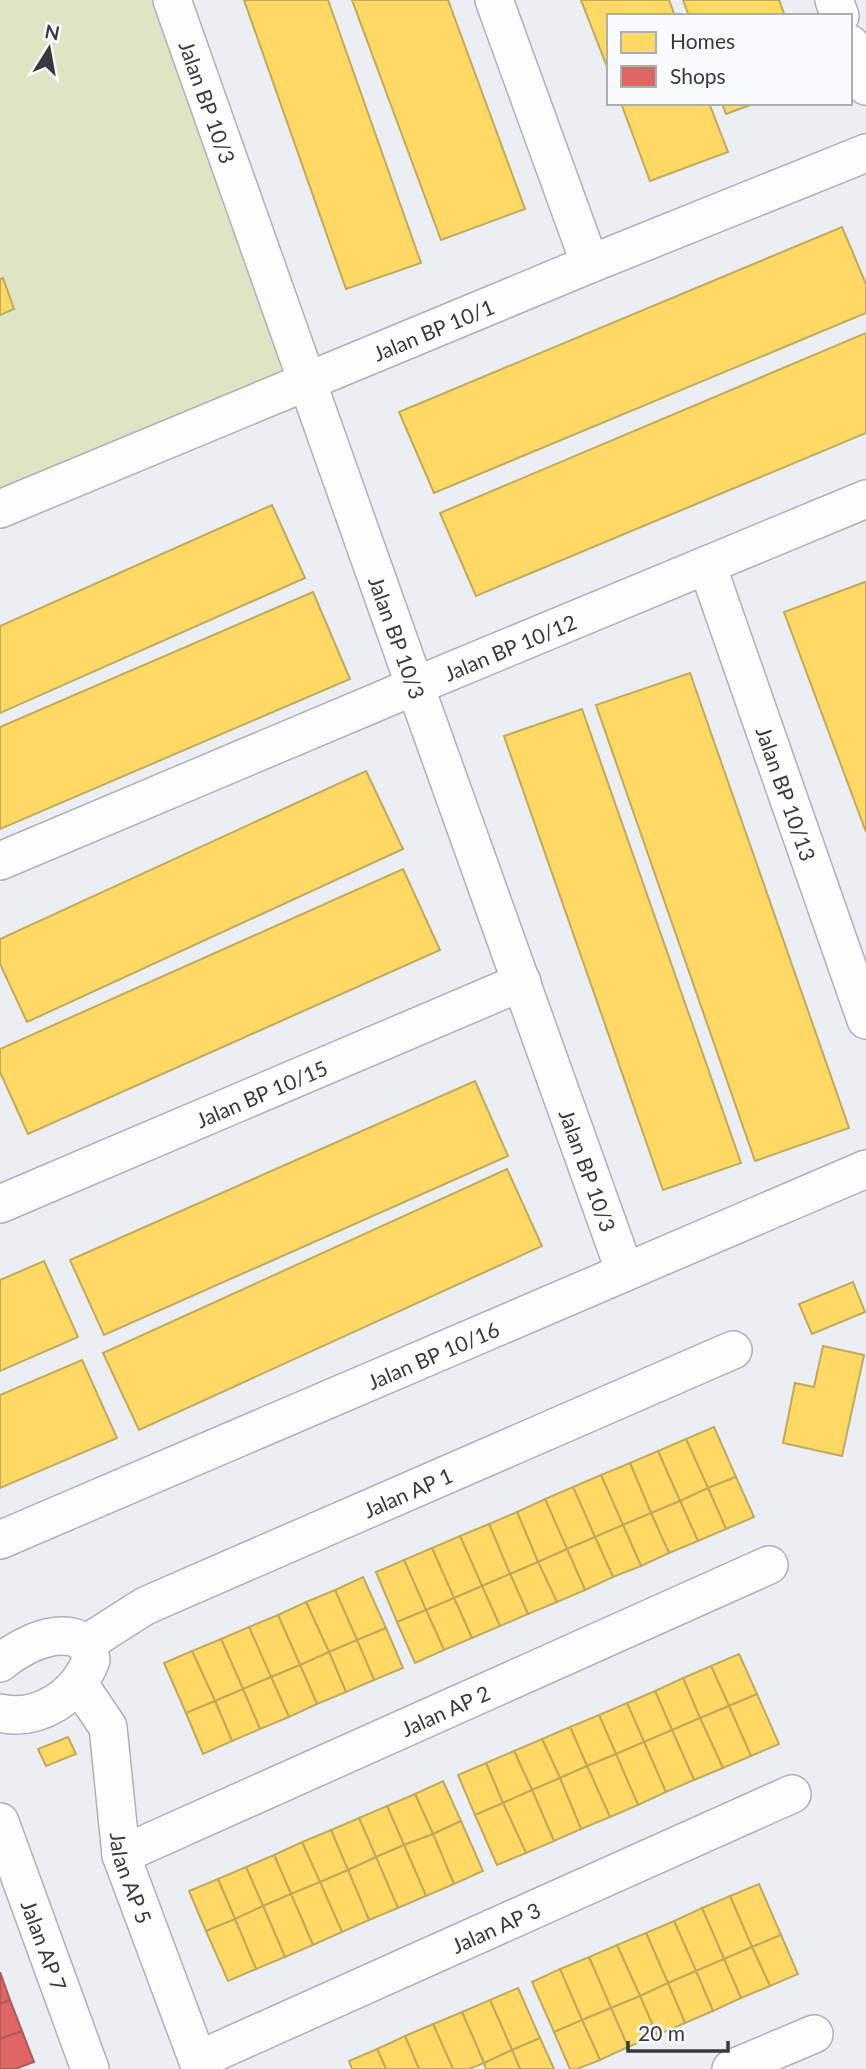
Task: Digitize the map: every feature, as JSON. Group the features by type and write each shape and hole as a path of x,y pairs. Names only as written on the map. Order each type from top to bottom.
{"street":[{"name":"Jalan BP 10/3","path":"172,0 625,1272"},
{"path":"494,0 590,264"},
{"path":"852,49 866,86"},
{"name":"Jalan BP 10/1","path":"0,509 590,264 866,153"},
{"name":"Jalan BP 10/12","path":"0,861 866,499"},
{"name":"Jalan BP 10/13","path":"708,565 866,1020"},
{"name":"Jalan BP 10/15","path":"0,1204 522,982"},
{"name":"Jalan BP 10/16","path":"0,1540 866,1169"},
{"name":"Jalan AP 1","path":"87,1643 145,1606 733,1350"},
{"name":"Jalan AP 2","path":"121,1855 769,1565"},
{"path":"0,1663 29,1644 52,1637 71,1636 87,1643 91,1660 79,1684 66,1696 32,1713 13,1716 0,1713"},
{"name":"Jalan AP 5","path":"79,1684 108,1727 121,1855 199,2064"},
{"name":"Jalan AP 3","path":"199,2064 792,1794"},
{"name":"Jalan AP 7","path":"0,1822 90,2069"},
{"path":"731,2069 814,2034"}],"green space":[{"path":"0,0 172,0 308,381 0,509"}],"building: Homes":[{"path":"244,0 328,0 421,263 346,289"},
{"path":"352,0 448,0 525,209 441,240"},
{"path":"581,0 669,0 674,14 607,14 607,67"},
{"path":"683,0 779,0 784,14 688,14"},
{"path":"622,105 710,105 728,152 650,181"},
{"path":"723,105 751,105 726,114"},
{"path":"842,227 866,284 866,313 434,493 399,412"},
{"path":"3,278 14,309 0,315 0,279"},
{"path":"866,333 866,433 476,596 440,513"},
{"path":"272,505 305,578 0,713 0,626"},
{"path":"866,583 866,832 784,612"},
{"path":"313,592 350,679 0,829 0,727"},
{"path":"690,673 849,1128 755,1161 596,705"},
{"path":"582,709 741,1163 663,1190 504,736"},
{"path":"366,771 403,849 27,1022 0,964 0,939"},
{"path":"403,869 440,950 28,1134 0,1072 0,1049"},
{"path":"475,1081 508,1156 104,1335 70,1260"},
{"path":"507,1169 542,1246 139,1430 103,1353"},
{"path":"44,1261 78,1337 0,1371 0,1280"},
{"path":"853,1282 865,1312 812,1334 799,1304"},
{"path":"823,1346 864,1355 842,1456 783,1443 795,1383 814,1387"},
{"path":"82,1360 117,1438 0,1488 0,1395"},
{"path":"714,1427 736,1477 708,1488 686,1439"},
{"path":"686,1439 708,1488 680,1501 658,1451"},
{"path":"658,1451 680,1501 651,1513 630,1463"},
{"path":"630,1463 651,1513 623,1525 601,1475"},
{"path":"601,1475 623,1525 595,1537 573,1487"},
{"path":"736,1477 754,1517 726,1529 708,1488"},
{"path":"573,1487 595,1537 567,1549 545,1499"},
{"path":"708,1488 726,1529 698,1541 680,1501"},
{"path":"545,1499 567,1549 538,1562 517,1512"},
{"path":"680,1501 698,1541 669,1553 651,1513"},
{"path":"517,1512 538,1562 510,1574 489,1524"},
{"path":"651,1513 669,1553 641,1566 623,1525"},
{"path":"489,1524 510,1574 482,1586 460,1536"},
{"path":"623,1525 641,1566 613,1577 595,1537"},
{"path":"460,1536 482,1586 454,1598 432,1548"},
{"path":"595,1537 613,1577 585,1590 567,1549"},
{"path":"432,1548 454,1598 426,1610 404,1560"},
{"path":"567,1549 585,1590 557,1602 538,1562"},
{"path":"404,1560 426,1610 397,1622 376,1572"},
{"path":"538,1562 557,1602 528,1614 510,1574"},
{"path":"510,1574 528,1614 500,1626 482,1586"},
{"path":"363,1577 386,1628 357,1640 335,1590"},
{"path":"482,1586 500,1626 472,1638 454,1598"},
{"path":"335,1590 357,1640 329,1652 306,1602"},
{"path":"454,1598 472,1638 444,1650 426,1610"},
{"path":"306,1602 329,1652 300,1665 278,1615"},
{"path":"426,1610 444,1650 415,1663 397,1622"},
{"path":"278,1615 300,1665 271,1677 249,1627"},
{"path":"249,1627 271,1677 243,1689 221,1639"},
{"path":"386,1628 403,1668 374,1680 357,1640"},
{"path":"221,1639 243,1689 215,1701 192,1651"},
{"path":"357,1640 374,1680 346,1692 329,1652"},
{"path":"192,1651 215,1701 186,1713 164,1663"},
{"path":"329,1652 346,1692 317,1704 300,1665"},
{"path":"739,1654 757,1694 729,1706 711,1666"},
{"path":"300,1665 317,1704 289,1717 271,1677"},
{"path":"711,1666 729,1706 700,1718 683,1678"},
{"path":"271,1677 289,1717 260,1729 243,1689"},
{"path":"683,1678 700,1718 672,1730 655,1691"},
{"path":"243,1689 260,1729 232,1741 215,1701"},
{"path":"655,1691 672,1730 644,1742 627,1703"},
{"path":"757,1694 779,1744 751,1756 729,1706"},
{"path":"215,1701 232,1741 203,1754 186,1713"},
{"path":"627,1703 644,1742 616,1754 599,1715"},
{"path":"729,1706 751,1756 723,1768 700,1718"},
{"path":"599,1715 616,1754 587,1766 570,1727"},
{"path":"700,1718 723,1768 694,1780 672,1730"},
{"path":"570,1727 587,1766 560,1778 542,1739"},
{"path":"672,1730 694,1780 666,1792 644,1742"},
{"path":"68,1737 76,1754 46,1766 38,1749"},
{"path":"542,1739 560,1778 532,1790 514,1751"},
{"path":"644,1742 666,1792 638,1805 616,1754"},
{"path":"514,1751 532,1790 503,1803 486,1763"},
{"path":"616,1754 638,1805 610,1817 587,1766"},
{"path":"486,1763 503,1803 475,1815 458,1775"},
{"path":"587,1766 610,1817 581,1829 560,1778"},
{"path":"560,1778 581,1829 554,1841 532,1790"},
{"path":"443,1781 461,1821 433,1834 415,1794"},
{"path":"532,1790 554,1841 526,1853 503,1803"},
{"path":"415,1794 433,1834 404,1845 387,1806"},
{"path":"503,1803 526,1853 497,1865 475,1815"},
{"path":"387,1806 404,1845 376,1857 359,1818"},
{"path":"359,1818 376,1857 348,1870 331,1830"},
{"path":"461,1821 483,1871 454,1884 433,1834"},
{"path":"331,1830 348,1870 320,1882 302,1842"},
{"path":"433,1834 454,1884 426,1896 404,1845"},
{"path":"302,1842 320,1882 291,1894 274,1855"},
{"path":"404,1845 426,1896 398,1908 376,1857"},
{"path":"274,1855 291,1894 263,1906 246,1867"},
{"path":"376,1857 398,1908 369,1920 348,1870"},
{"path":"246,1867 263,1906 235,1919 218,1879"},
{"path":"348,1870 369,1920 342,1932 320,1882"},
{"path":"218,1879 235,1919 206,1931 189,1891"},
{"path":"320,1882 342,1932 313,1945 291,1894"},
{"path":"759,1884 781,1935 752,1947 730,1896"},
{"path":"291,1894 313,1945 285,1957 263,1906"},
{"path":"730,1896 752,1947 724,1959 702,1908"},
{"path":"263,1906 285,1957 256,1969 235,1919"},
{"path":"702,1908 724,1959 696,1971 674,1921"},
{"path":"235,1919 256,1969 228,1981 206,1931"},
{"path":"674,1921 696,1971 668,1983 646,1933"},
{"path":"646,1933 668,1983 640,1996 617,1945"},
{"path":"781,1935 798,1974 770,1986 752,1947"},
{"path":"617,1945 640,1996 611,2008 589,1957"},
{"path":"752,1947 770,1986 741,1998 724,1959"},
{"path":"589,1957 611,2008 582,2020 560,1969"},
{"path":"724,1959 741,1998 713,2011 696,1971"},
{"path":"560,1969 582,2020 554,2032 532,1982"},
{"path":"696,1971 713,2011 685,2023 668,1983"},
{"path":"668,1983 685,2023 657,2035 640,1996"},
{"path":"518,1988 540,2038 512,2050 490,2000"},
{"path":"640,1996 657,2035 628,2047 611,2008"},
{"path":"490,2000 512,2050 484,2063 462,2012"},
{"path":"611,2008 628,2047 600,2060 582,2020"},
{"path":"462,2012 484,2063 469,2069 453,2069 433,2024"},
{"path":"582,2020 600,2060 570,2069 554,2032"},
{"path":"433,2024 453,2069 419,2069 405,2036"},
{"path":"405,2036 419,2069 386,2069 377,2049"},
{"path":"540,2038 554,2069 520,2069 512,2050"},
{"path":"377,2049 386,2069 352,2069 349,2061"},
{"path":"512,2050 520,2069 486,2069 484,2063"}],"building: Shops":[{"path":"0,1972 10,2000 0,2004"},
{"path":"10,2000 22,2031 0,2039 0,2004"},
{"path":"22,2031 34,2062 15,2069 0,2069 0,2039"}]}
